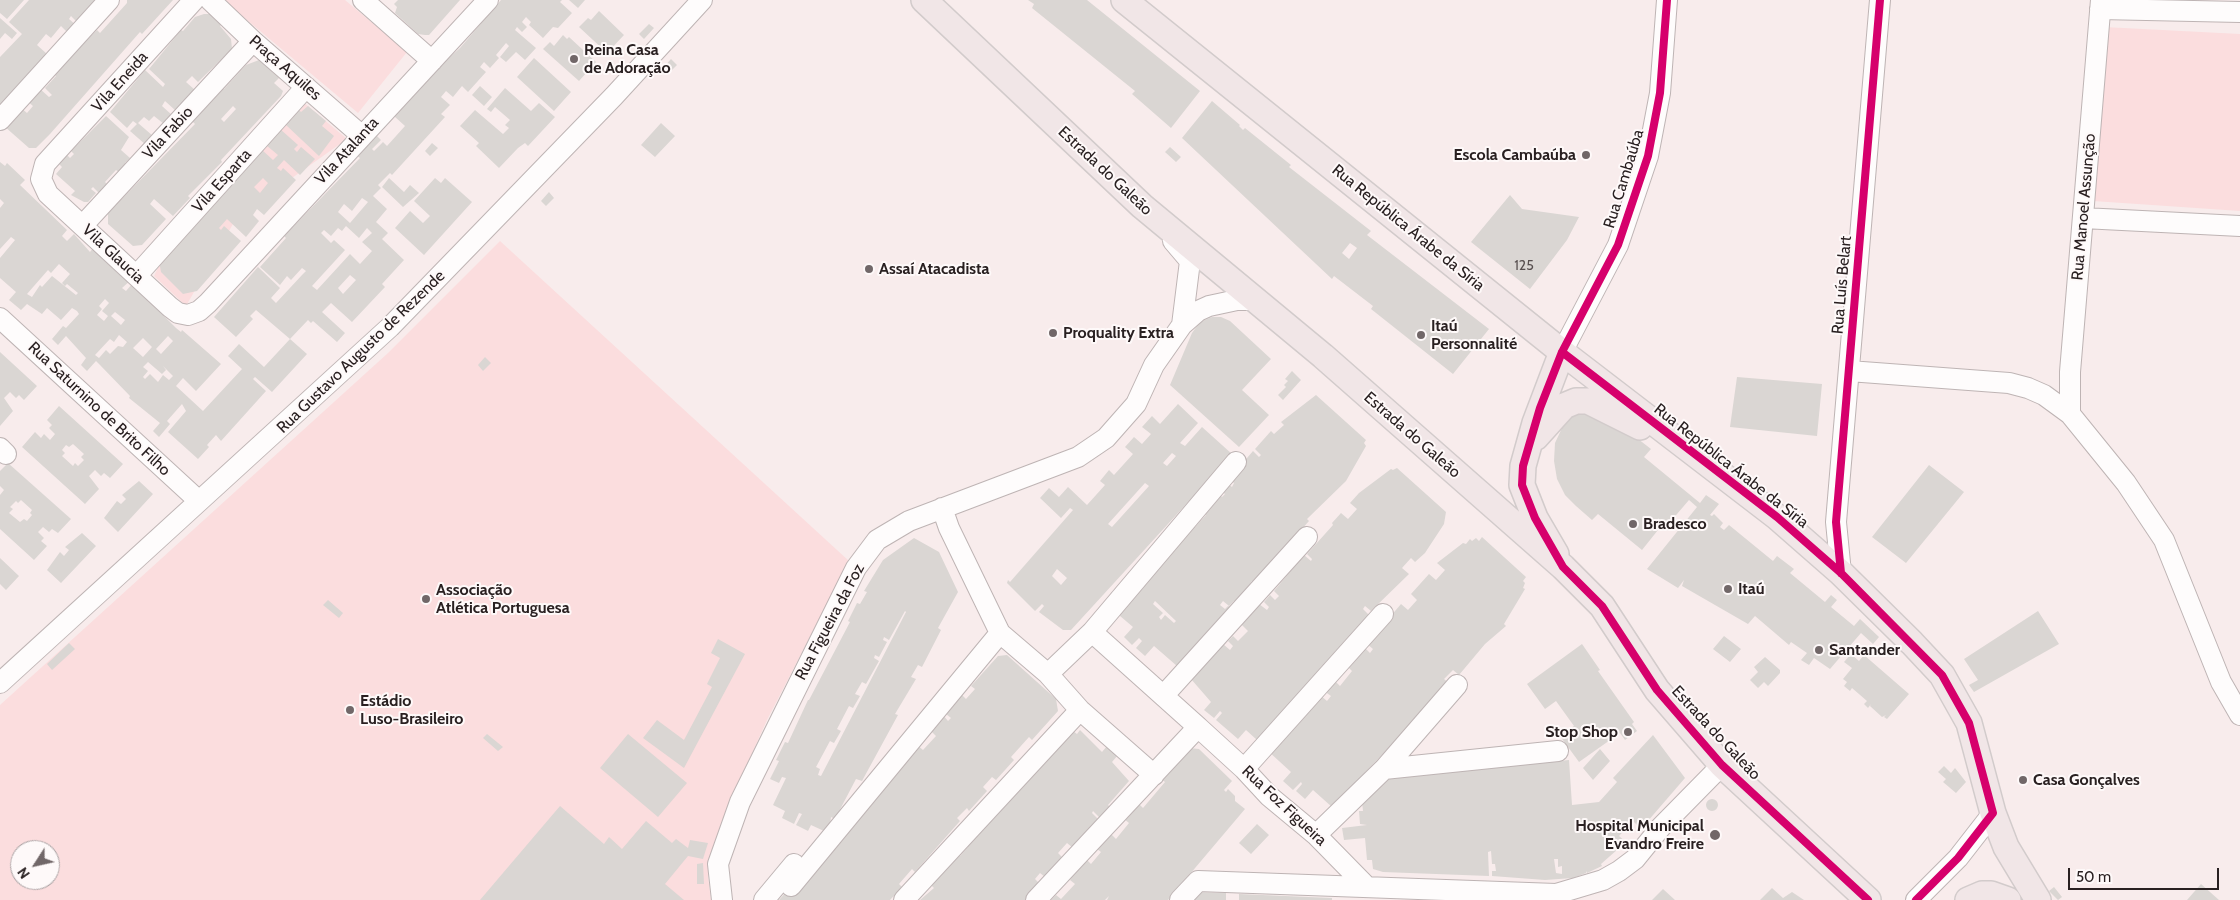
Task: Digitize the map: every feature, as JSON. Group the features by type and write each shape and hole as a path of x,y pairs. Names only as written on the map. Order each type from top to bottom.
{"main road":[{"name":"Estrada do Galeão","path":"924,0 1142,206 1323,356 1563,567 1602,606 1657,690 1722,765 1868,900"},
{"name":"Rua República Árabe da Síria","path":"1124,0 1562,352 1777,517 1841,573 1942,675 1969,723 1993,813"},
{"path":"1562,352 1529,445 1523,466 1522,485 1535,518 1563,567"},
{"path":"1529,445 1564,406 1576,401 1588,401 1696,456"},
{"path":"1993,813 2006,847 2021,876 2038,900"},
{"path":"1968,900 1974,896 1991,894 2008,900"}],"street":[{"path":"0,120 109,0"},
{"name":"Vila Eneida","path":"45,164 194,0"},
{"name":"Praça Aquiles","path":"210,0 361,135"},
{"name":"Vila Atalanta","path":"208,303 361,135 488,0"},
{"name":"Rua Gustavo Augusto de Rezende","path":"0,683 199,500 285,426 390,327 614,96 702,0"},
{"name":"Rua Cambaúba","path":"1562,352 1618,245 1648,156 1660,93 1668,0"},
{"name":"Rua Luís Belart","path":"1841,573 1836,522 1880,0"},
{"path":"374,4 432,61"},
{"path":"2101,4 2240,12"},
{"name":"Rua Manoel Assunção","path":"2070,414 2070,372 2101,4"},
{"name":"Vila Fabio","path":"83,225 254,41"},
{"name":"Vila Esparta","path":"137,275 306,87"},
{"name":"Vila Glaucia","path":"45,164 41,180 42,186 178,313 188,315 199,312 208,303"},
{"name":"Rua Figueira da Foz","path":"1142,206 1190,261 1182,325"},
{"path":"2083,218 2240,226"},
{"name":"Rua Figueira da Foz","path":"722,900 718,864 740,802 856,568 877,540 909,521 1078,457 1106,438 1136,404 1154,365 1182,325 1198,310 1238,300 1254,300"},
{"name":"Rua Saturnino de Brito Filho","path":"0,318 199,500"},
{"path":"1849,371 2008,383 2028,388 2044,395 2070,414 2126,483 2164,540 2174,560 2221,682 2240,715"},
{"path":"1048,674 1092,632 1236,462"},
{"path":"942,508 949,528 1000,633 1048,674 1080,710 1154,775"},
{"path":"1164,694 1307,537"},
{"path":"1244,769 1383,614"},
{"name":"Rua Foz Figueira","path":"1092,632 1164,694 1244,769 1269,796 1316,835 1368,888"},
{"path":"791,886 1000,633"},
{"path":"1316,835 1384,769 1457,685"},
{"path":"904,900 1080,710"},
{"path":"1036,900 1198,727"},
{"path":"1384,769 1558,751"},
{"path":"1180,900 1198,881 1556,897 1603,880 1620,871 1635,859 1661,827 1722,765"},
{"path":"1916,900 1958,858 1993,813"},
{"path":"764,900 812,844"}],"shaded area":[{"path":"223,0 345,0 407,52 358,113"},
{"path":"2104,27 2240,34 2240,211 2093,201"},
{"path":"303,102 347,139 237,217 186,306 154,276 164,255"},
{"name":"Associação Atlética Portuguesa","path":"500,241 849,561 767,720 727,809 710,859 708,877 711,900 0,900 0,705 388,353"}],"building":[{"path":"0,0 24,0 7,19 0,13"},
{"path":"29,0 97,0 76,21 71,16 69,19 77,26 69,34 61,26 51,38 46,34 37,45 47,54 0,105 0,57 22,34 9,22"},
{"path":"127,0 173,0 142,34 140,32 50,134 36,148 29,148 4,126 21,108 27,113 33,106 27,101 39,88 49,97 52,95 45,88 56,76 53,73 86,37 88,39 97,30 100,33 127,3"},
{"path":"398,0 460,0 429,35 425,35 418,34 395,13 397,7 394,4"},
{"path":"501,0 562,0 560,2 572,13 558,28 553,27 543,38 529,25 531,22 526,17 522,22 527,27 522,32 517,27 515,30 536,48 525,60 516,52 506,62 500,57 509,46 506,43 496,55 499,58 490,68 484,62 480,67 486,72 468,92 462,86 453,97 446,91 441,97 450,105 441,114 445,117 392,175 390,173 378,185 381,188 373,196 387,209 376,222 388,233 382,239 404,260 382,284 385,287 352,322 331,303 322,312 345,333 337,342 313,321 311,323 308,320 290,339 256,310 250,316 253,319 236,337 214,317 258,267 280,288 271,298 276,303 306,271 302,268 291,280 287,276 280,285 260,267 286,238 284,236 360,158 356,155 375,134 381,140 372,149 374,151 383,142 387,146 405,126 394,116 429,76 460,48","holes":["362,198 368,202 350,223 338,212 344,204 352,211","346,226 359,238 367,228 372,233 362,242 372,251 360,264 350,254 317,290 312,286 345,250 334,240 331,243 321,233 324,230 331,236 338,228 342,231","350,275 356,280 343,294 338,288"]},
{"path":"569,0 585,0 578,8"},
{"path":"1028,0 1087,0 1200,91 1171,128 1132,94 1135,91 1032,8 1034,4"},
{"path":"599,11 624,35 607,53 579,27 588,18 591,20"},
{"path":"211,14 222,24 220,26 231,39 232,49 198,82 192,76 186,82 195,90 176,111 165,101 162,106 172,115 164,124 154,116 149,121 144,117 138,123 153,136 146,145 130,131 137,124 133,121 127,128 110,112 145,70 163,87 165,84 149,69 181,30 183,31 195,17"},
{"path":"0,18 17,33 12,39 5,33 0,39"},
{"path":"649,24 654,28 644,39 639,34"},
{"name":"Reina Casa de Adoração","path":"563,35 567,39 569,37 596,62 579,81 543,49 550,42 554,46"},
{"path":"534,58 571,92 554,111 517,77"},
{"path":"671,59 677,65 669,73 663,68"},
{"path":"259,60 279,78 274,83 283,91 281,96 221,160 222,162 188,196 190,198 173,216 154,199 150,204 166,219 142,245 133,246 108,224 108,213 195,124 191,120 246,65","holes":["233,106 236,109 224,122 221,119"]},
{"path":"480,86 492,97 484,106 472,95"},
{"path":"505,88 531,111 539,103 555,117 528,146 525,143 518,148 499,168 476,146 479,143 460,126 475,110 503,134 509,128 505,125 510,120 495,107 491,112 487,109"},
{"path":"1212,101 1240,125 1243,130 1245,128 1291,165 1289,167 1371,231 1367,235 1489,329 1453,374 1371,309 1373,306 1334,276 1332,279 1182,138","holes":["1350,243 1357,248 1349,259 1342,253"]},
{"path":"308,106 326,121 322,126 334,136 319,156 286,125 299,110 301,112"},
{"path":"106,116 129,137 121,150 130,158 120,173 116,170 105,182 107,184 99,193 93,187 91,189 96,193 88,202 84,202 71,195 75,191 56,174 62,167 59,164 67,155 70,158 74,154 71,151"},
{"path":"661,123 675,136 655,157 641,145"},
{"path":"280,129 298,145 294,149 297,152 301,147 315,159 300,175 284,160 277,168 281,171 283,168 296,180 264,215 257,209 253,215 259,221 246,237 227,219 219,228 221,230 224,226 241,241 197,291 183,294 161,272 159,261 262,150 273,160 278,155 266,145","holes":["263,178 268,183 260,193 254,187"]},
{"path":"432,143 438,148 430,156 425,151"},
{"path":"1170,147 1181,157 1176,162 1165,152"},
{"path":"0,162 5,166 7,163 25,180 20,185 67,230 62,236 67,241 74,234 90,252 93,248 131,280 122,288 126,291 132,284 176,328 181,332 182,330 221,364 196,391 183,378 176,386 203,411 242,369 228,356 239,344 264,367 290,339 307,354 272,392 255,377 253,379 266,391 221,441 216,435 207,445 209,447 198,459 168,432 186,411 182,404 167,421 170,424 159,437 153,431 160,423 129,398 130,396 96,361 87,371 81,365 86,358 66,336 58,345 52,339 63,326 66,328 79,314 77,311 72,308 61,320 47,308 42,314 27,304 21,310 9,300 16,292 0,278 0,258 15,240 11,237 0,249 0,208 4,203 0,199","holes":["59,264 70,274 62,283 65,286 67,284 78,293 76,295 52,276 42,287 40,285 32,297 27,294 48,270 51,273","105,299 109,303 102,311 108,316 104,321 97,315 102,309 99,306","115,312 125,320 121,325 111,316","119,335 127,342 123,347 118,346 110,354 106,350 99,358 95,355 110,339 114,342","168,336 173,341 161,354 156,349","143,338 152,347 143,357 133,348","148,362 162,374 166,370 163,366 173,376 169,380 163,375 158,382 150,374 145,379 143,377 148,371 143,367"]},
{"path":"389,178 404,192 410,185 419,193 403,207 382,187"},
{"path":"435,178 441,183 445,178 472,202 424,255 395,228 410,211 423,223 430,216 414,201"},
{"path":"549,192 554,198 546,206 541,201"},
{"path":"1510,195 1522,209 1579,217 1567,240 1530,289 1471,242"},
{"path":"1212,317 1221,317 1230,321 1271,359 1242,390 1269,415 1239,447 1170,385 1192,333 1200,322"},
{"path":"0,352 37,386 24,400 19,395 16,398 10,392 4,398 13,411 0,426"},
{"path":"485,357 491,363 483,371 478,365"},
{"path":"1292,371 1301,380 1283,400 1278,395 1286,387 1284,385 1288,381 1285,379"},
{"path":"1737,377 1822,384 1817,436 1730,427"},
{"path":"1316,395 1366,440 1364,443 1366,446 1346,481 1307,519 1309,521 1254,583 1252,581 1237,603 1234,601 1229,606 1223,601 1220,605 1225,609 1228,606 1230,607 1177,666 1154,646 1145,656 1136,648 1142,641 1139,638 1132,645 1124,637 1133,627 1113,610 1181,533 1186,537 1187,535 1183,531 1190,523 1195,527 1206,515 1201,511 1217,492 1222,497 1225,494 1220,490 1226,482 1232,487 1234,483 1229,479 1253,451 1259,457 1261,455 1255,449 1271,431 1274,434 1284,425 1281,422","holes":["1155,601 1176,621 1174,623 1165,615 1161,620 1159,617 1163,613 1153,604"]},
{"path":"1178,404 1198,423 1180,443 1185,446 1202,427 1232,454 1071,630 1063,630 1039,612 1044,606 1042,604 1035,611 1007,583 1008,580 1010,582 1073,510 1070,508 1061,518 1040,498 1049,488 1059,497 1068,487 1087,505 1105,485 1100,481 1109,470 1114,475 1133,454 1125,447 1134,437 1142,444 1151,434 1142,427 1152,416 1160,424","holes":["1172,453 1176,456 1167,466 1163,463","1145,483 1149,486 1112,527 1108,524","1057,569 1067,578 1061,585 1052,576"]},
{"path":"1593,404 1651,449 1644,457 1700,503 1706,495 1719,504 1710,515 1714,514 1723,523 1720,527 1724,530 1729,525 1773,561 1777,556 1794,569 1790,573 1825,602 1831,595 1837,600 1831,607 1854,626 1860,619 1879,637 1873,644 1861,633 1830,669 1814,658 1809,665 1801,660 1807,653 1791,642 1789,645 1755,616 1748,624 1682,586 1684,580 1678,588 1647,569 1697,507 1689,500 1665,528 1662,525 1642,550 1598,514 1592,520 1576,506 1565,495 1557,479 1554,461 1555,443 1569,413"},
{"path":"59,406 123,464 110,478 104,473 101,476 95,470 89,476 99,489 85,504 22,447 35,432 41,438 44,434 50,440 55,434 49,428 52,425 47,420","holes":["73,444 84,454 81,457 84,460 78,466 75,463 73,466 62,456 65,453 62,450 66,445 69,447"]},
{"path":"8,463 71,519 58,533 52,529 49,532 43,527 38,532 44,538 41,541 47,546 34,560 0,529 0,495 4,490 0,486 0,471","holes":["21,500 32,510 30,513 32,515 27,521 24,519 20,522 9,513 13,509 10,507 16,501 18,503"]},
{"path":"1929,465 1964,492 1906,563 1872,537"},
{"path":"1397,468 1446,512 1444,524 1425,553 1415,562 1411,558 1402,568 1409,574 1371,611 1365,606 1363,609 1369,615 1257,740 1246,730 1238,739 1216,720 1222,713 1220,711 1214,718 1204,710 1211,702 1191,679 1223,644 1230,650 1233,646 1228,641 1233,636 1238,641 1248,631 1241,624 1259,604 1267,610 1269,607 1264,602 1270,595 1275,600 1279,596 1274,591 1304,555 1311,561 1312,559 1307,554 1333,525 1332,523 1341,513 1348,519 1357,509 1350,503 1359,493 1391,469"},
{"path":"139,481 153,494 118,532 104,518 117,501 121,504 126,499 122,495"},
{"path":"82,533 96,546 61,583 47,570 60,552 64,556 69,550 65,547"},
{"path":"1482,537 1526,577 1523,581 1525,583 1523,588 1525,589 1504,624 1506,626 1485,644 1459,675 1453,670 1444,679 1450,684 1332,807 1313,790 1305,799 1296,791 1302,784 1301,782 1293,790 1283,781 1291,772 1268,751 1320,695 1327,701 1331,696 1324,691 1334,680 1340,686 1352,671 1346,665 1364,647 1370,653 1373,649 1367,644 1401,604 1408,610 1417,600 1411,594 1429,574 1436,580 1445,570 1437,563 1463,543 1466,544 1470,539 1472,541 1476,538 1479,541"},
{"path":"914,538 939,552 958,592 938,628 941,630 922,667 918,665 911,677 916,679 895,714 898,715 862,781 856,779 835,819 831,817 830,825 824,831 811,825 808,831 796,825 802,814 799,813 794,824 782,818 785,811 773,805 786,778 782,777 779,783 770,779 779,761 776,760 785,742 788,743 808,700 850,622 848,621 857,603 860,604 867,592 864,591 883,560","holes":["906,612 821,776 818,775 820,769 816,767 830,741 834,743 841,731 837,729 849,706 853,708 860,696 855,694 862,682 866,684 879,661 874,658 875,655 879,657 887,642 883,640 884,637 889,640"]},
{"path":"0,558 19,576 6,590 0,584"},
{"path":"328,600 343,613 339,618 323,605"},
{"path":"2038,611 2059,644 1974,692 1969,685 1978,680 1964,659"},
{"path":"1724,636 1741,649 1730,662 1713,649"},
{"path":"718,639 745,654 684,768 643,738 657,720 684,740 712,687 707,684 720,658 711,653"},
{"path":"69,643 75,649 52,670 47,664"},
{"path":"1582,644 1600,670 1598,671 1634,722 1632,724 1637,731 1625,740 1620,733 1579,762 1560,736 1574,726 1556,701 1545,709 1527,684"},
{"path":"1851,654 1859,661 1864,655 1909,694 1887,719 1884,717 1886,715 1882,717 1870,706 1871,704 1868,708 1864,704 1867,701 1852,688 1850,691 1844,686 1847,682 1843,679 1852,668 1844,662"},
{"path":"1007,655 1056,699 1058,711 1032,740 1029,737 1011,757 1014,760 996,780 992,777 983,787 987,791 969,811 967,808 957,818 960,821 915,872 912,869 899,884 902,887 890,900 779,900 916,744 923,750 936,736 930,730 943,715 948,721 951,718 946,714 961,694 966,699 975,689 971,686 998,656"},
{"path":"1765,657 1780,670 1780,673 1768,686 1764,682 1758,688 1750,680 1758,672 1754,667"},
{"path":"1069,728 1077,734 1080,730 1102,752 1107,746 1118,755 1112,762 1129,781 1108,805 1110,807 1100,818 1093,811 1092,813 1098,819 1073,848 1067,843 1058,853 1063,858 1045,877 1040,873 1035,879 1041,885 1025,900 920,900 934,888 931,885 958,855 960,856 968,847 966,845"},
{"path":"487,734 503,747 498,751 483,738"},
{"path":"628,734 687,783 658,817 600,768"},
{"path":"1653,735 1685,778 1641,829 1633,821 1619,836 1626,842 1601,864 1602,866 1573,878 1545,880 1492,876 1492,871 1496,871 1495,864 1492,864 1491,851 1488,852 1489,876 1383,872 1373,869 1372,860 1367,860 1365,838 1344,840 1342,828 1367,825 1360,824 1359,811 1363,811 1362,802 1383,779 1569,760 1572,805 1599,802 1617,782 1613,778","holes":["1554,859 1558,859 1558,867 1562,866 1562,874 1556,873"]},
{"path":"1189,748 1199,749 1232,781 1224,790 1226,792 1228,789 1235,796 1235,801 1245,809 1168,900 1107,900 1109,896 1105,900 1051,900 1056,895 1061,899 1075,884 1070,880 1086,859 1091,864 1101,852 1097,849 1111,834 1116,839 1129,823 1124,819 1139,804 1143,808 1165,782 1161,779"},
{"path":"1600,749 1610,761 1593,780 1583,768"},
{"path":"1944,766 1951,773 1955,768 1966,782 1956,793 1943,782 1946,779 1938,772"},
{"path":"1714,799 1717,800 1717,810 1710,811 1707,810 1706,803 1707,800"},
{"path":"560,806 604,844 609,837 622,849 646,821 672,843 676,839 688,848 690,840 708,843 703,859 688,856 665,884 684,900 480,900"},
{"path":"1257,824 1269,835 1251,854 1239,843"},
{"path":"703,863 704,884 697,884 697,864"},
{"path":"2201,884 2219,900 2187,900"},
{"path":"2054,887 2062,897 2058,900 2049,891"},
{"path":"1772,888 1783,898 1792,892 1804,900 1760,900"},
{"path":"1663,889 1675,900 1652,900"},
{"path":"1197,892 1226,893 1226,900 1193,900"},
{"path":"1239,894 1332,898 1332,900 1239,900"}],"cycle path":[{"path":"1667,0 1660,93 1648,156 1618,245 1562,352 1540,408 1523,466 1522,485 1535,518 1563,567 1602,606 1657,690 1722,765 1868,900"},
{"path":"1841,573 1836,522 1880,0"},
{"path":"1562,352 1777,517 1841,573 1942,675 1969,723 1993,813 1958,858 1916,900"}],"place":[{"name":"Reina Casa de Adoração","path":"574,59"},
{"name":"Escola Cambaúba","path":"1586,155"},
{"name":"Assaí Atacadista","path":"869,269"},
{"name":"Proquality Extra","path":"1053,333"},
{"name":"Itaú Personnalité","path":"1421,335"},
{"name":"Bradesco","path":"1633,524"},
{"name":"Itaú","path":"1728,589"},
{"name":"Associação Atlética Portuguesa","path":"426,599"},
{"name":"Santander","path":"1819,650"},
{"name":"Estádio Luso-Brasileiro","path":"350,710"},
{"name":"Stop Shop","path":"1628,732"},
{"name":"Casa Gonçalves","path":"2023,780"},
{"name":"Hospital Municipal Evandro Freire","path":"1715,835"}]}
